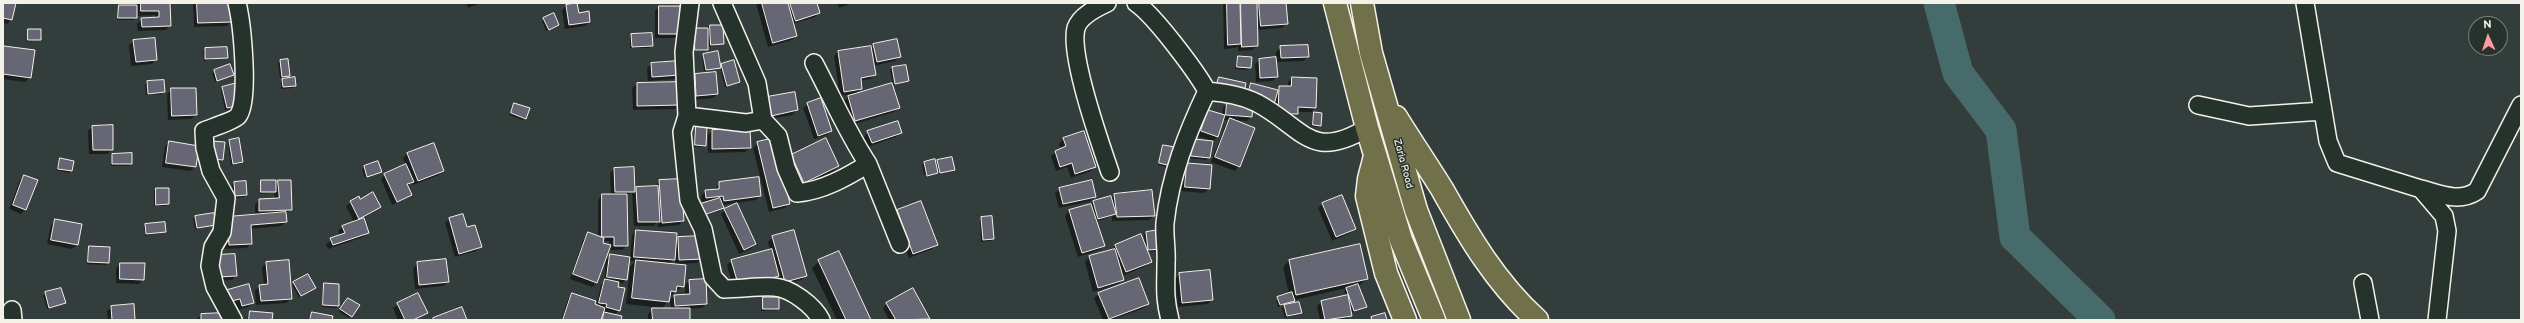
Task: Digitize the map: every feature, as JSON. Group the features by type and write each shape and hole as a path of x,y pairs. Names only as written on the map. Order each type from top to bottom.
{"highway":[{"path":"1335,3 1367,128 1401,240 1434,320"},
{"name":"Zaria Road","path":"1362,3 1372,53 1416,210 1459,320"},
{"path":"1386,101 1417,148 1481,257 1503,284 1537,320"},
{"path":"1375,156 1369,179 1367,196 1386,273 1406,320"}],"street":[{"path":"232,320 215,287 210,266 213,247 222,232 226,198 212,171 205,148 204,131 237,118 244,106 243,50 237,3"},
{"path":"690,3 684,52 687,116 682,132 690,200 704,229 713,277 724,289 775,287 796,296 817,312 821,320"},
{"path":"722,3 757,83 762,120 778,136 786,168 797,193 807,192 845,178 868,164"},
{"path":"1107,3 1085,16 1076,27 1075,40 1077,58 1089,106 1110,172"},
{"path":"1136,3 1146,12 1197,72 1207,91"},
{"path":"2305,3 2328,141 2337,163 2421,189 2457,198 2469,197 2477,191 2521,105"},
{"path":"814,63 851,138 868,164 900,244"},
{"path":"1207,91 1237,94 1258,104 1309,139 1323,144 1348,139 1367,128"},
{"path":"1170,320 1164,295 1167,262 1165,225 1170,190 1188,131 1207,91"},
{"path":"2198,105 2249,116 2323,111"},
{"path":"687,116 746,123 762,120"},
{"path":"2421,189 2444,216 2447,231 2437,320"},
{"path":"2363,283 2370,320"}],"building":[{"path":"3,3 16,3 12,20 3,18"},
{"path":"141,3 170,3 171,26 142,27 141,18 159,17 159,11 141,11"},
{"path":"197,3 232,3 233,22 198,23"},
{"path":"577,3 579,13 589,11 590,22 569,25 566,5"},
{"path":"762,3 788,3 797,36 773,43"},
{"path":"790,3 817,3 820,13 796,21"},
{"path":"1227,3 1240,3 1241,44 1228,45"},
{"path":"1241,3 1257,3 1258,46 1242,47"},
{"path":"1259,3 1286,3 1288,24 1261,26"},
{"path":"119,5 137,5 137,18 118,18"},
{"path":"659,6 680,6 680,34 659,34"},
{"path":"554,13 559,25 549,30 543,18"},
{"path":"710,25 723,25 724,44 711,45"},
{"path":"695,28 708,28 708,50 695,50"},
{"path":"28,29 41,29 41,40 28,40"},
{"path":"652,33 653,46 632,47 631,34"},
{"path":"155,38 157,60 136,62 133,40"},
{"path":"897,39 901,57 877,62 873,44"},
{"path":"1308,45 1309,57 1281,58 1280,46"},
{"path":"4,46 35,50 31,78 3,74"},
{"path":"871,46 876,75 861,78 862,89 844,92 838,51"},
{"path":"227,47 228,58 205,59 205,48"},
{"path":"718,51 721,68 706,70 703,54"},
{"path":"1238,56 1252,57 1251,68 1237,67"},
{"path":"1276,57 1278,77 1260,78 1259,59"},
{"path":"288,59 290,76 282,77 280,60"},
{"path":"734,60 740,82 727,86 721,64"},
{"path":"679,61 680,75 652,77 651,63"},
{"path":"230,64 234,75 217,81 214,70"},
{"path":"906,65 909,81 895,84 892,67"},
{"path":"716,72 718,94 696,96 695,74"},
{"path":"295,77 296,86 283,87 282,79"},
{"path":"1219,77 1246,83 1244,93 1216,87"},
{"path":"1292,77 1317,78 1316,108 1298,107 1298,114 1278,114 1279,86 1291,86"},
{"path":"164,80 165,92 148,94 147,81"},
{"path":"680,82 680,105 637,106 637,83"},
{"path":"237,83 242,105 227,108 222,87"},
{"path":"892,83 900,108 855,121 848,96"},
{"path":"1251,83 1278,90 1274,105 1247,98"},
{"path":"171,88 196,88 197,115 172,116"},
{"path":"795,92 798,110 771,116 767,97"},
{"path":"821,98 832,131 818,136 807,103"},
{"path":"1227,102 1253,104 1252,117 1226,115"},
{"path":"514,103 530,108 526,119 511,113"},
{"path":"1208,110 1225,115 1218,137 1201,131"},
{"path":"1314,112 1322,113 1321,126 1313,125"},
{"path":"1230,118 1255,128 1240,167 1215,157"},
{"path":"898,121 902,133 872,143 867,131"},
{"path":"113,125 113,150 93,150 92,126"},
{"path":"696,126 707,126 706,146 695,145"},
{"path":"750,129 751,148 712,149 712,130"},
{"path":"1084,131 1096,167 1075,174 1072,163 1060,167 1055,151 1066,146 1063,138"},
{"path":"239,138 243,162 233,164 229,140"},
{"path":"775,138 790,204 773,208 757,142"},
{"path":"826,138 839,166 804,183 791,155"},
{"path":"1194,139 1213,141 1210,158 1191,156"},
{"path":"169,141 199,146 196,167 166,163"},
{"path":"212,141 225,142 223,160 211,159"},
{"path":"434,143 444,171 418,181 407,153"},
{"path":"1163,145 1175,147 1171,166 1159,163"},
{"path":"132,153 132,164 112,164 112,154"},
{"path":"952,157 955,170 940,173 937,160"},
{"path":"60,158 74,161 72,171 58,169"},
{"path":"935,159 938,173 927,176 924,162"},
{"path":"378,161 382,172 367,177 364,166"},
{"path":"1187,163 1212,165 1210,189 1185,187"},
{"path":"406,164 414,182 407,184 412,195 397,202 384,174"},
{"path":"634,167 635,192 615,192 614,168"},
{"path":"24,175 38,180 26,210 13,205"},
{"path":"759,177 761,196 724,201 723,196 706,198 705,190 719,189 719,182"},
{"path":"681,179 684,221 662,223 659,180"},
{"path":"261,180 276,180 276,192 261,192"},
{"path":"278,180 291,180 292,210 259,211 259,199 279,198"},
{"path":"1092,180 1096,197 1063,204 1059,188"},
{"path":"246,181 247,195 235,196 234,182"},
{"path":"658,186 660,222 638,222 636,187"},
{"path":"156,188 169,188 169,204 156,205"},
{"path":"1152,190 1155,216 1117,217 1114,194"},
{"path":"373,192 381,207 359,219 350,201 359,196 360,199"},
{"path":"602,194 627,194 628,246 614,246 614,237 602,237"},
{"path":"1342,195 1356,229 1336,237 1322,203"},
{"path":"1111,196 1116,214 1098,219 1093,201"},
{"path":"720,198 724,208 701,216 697,205"},
{"path":"921,201 938,245 913,254 897,210"},
{"path":"737,203 756,244 744,250 724,209"},
{"path":"1091,204 1105,246 1082,253 1069,210"},
{"path":"286,212 287,222 251,225 252,244 229,245 227,217"},
{"path":"214,213 216,225 197,228 195,216"},
{"path":"463,214 467,227 475,225 482,247 459,254 449,218"},
{"path":"992,216 994,239 983,240 981,217"},
{"path":"364,218 369,233 333,245 330,238 345,233 342,226"},
{"path":"55,219 82,224 78,245 51,240"},
{"path":"165,222 166,232 146,234 145,224"},
{"path":"636,230 677,233 675,260 634,257"},
{"path":"794,230 807,276 785,282 772,236"},
{"path":"1160,230 1162,249 1148,250 1146,232"},
{"path":"588,232 604,238 603,243 611,245 597,283 573,274"},
{"path":"1141,234 1152,262 1126,272 1115,245"},
{"path":"702,236 703,259 679,260 678,237"},
{"path":"1360,244 1368,279 1296,295 1289,260"},
{"path":"89,246 110,247 109,263 88,262"},
{"path":"772,249 779,276 739,287 731,260"},
{"path":"1115,249 1124,280 1098,288 1089,256"},
{"path":"839,251 871,320 846,320 818,260"},
{"path":"235,254 237,276 218,277 216,255"},
{"path":"610,254 630,257 627,280 607,277"},
{"path":"446,259 449,282 419,285 417,262"},
{"path":"289,260 292,299 261,301 259,285 268,284 266,262"},
{"path":"636,260 686,265 684,287 677,286 676,292 671,291 669,302 632,298"},
{"path":"120,263 145,263 144,280 120,279"},
{"path":"1210,270 1213,300 1182,303 1179,273"},
{"path":"308,274 316,288 301,296 293,282"},
{"path":"1139,278 1149,304 1109,319 1098,293"},
{"path":"605,279 619,282 618,287 625,288 620,311 606,307 607,304 599,303"},
{"path":"706,279 707,304 675,306 674,295 690,294 689,280"},
{"path":"324,283 339,284 339,306 323,305"},
{"path":"249,284 254,303 242,306 240,299 227,302 224,291"},
{"path":"1358,284 1367,307 1354,311 1346,288"},
{"path":"61,288 66,303 49,308 45,292"},
{"path":"913,288 930,319 896,320 886,303"},
{"path":"1292,292 1295,301 1280,305 1277,297"},
{"path":"418,293 428,313 413,320 405,320 397,303"},
{"path":"572,293 596,301 595,304 605,308 601,320 563,320"},
{"path":"1348,295 1352,316 1325,320 1321,301"},
{"path":"763,297 779,297 779,309 763,309"},
{"path":"348,298 360,305 352,317 340,309"},
{"path":"1299,302 1302,313 1287,316 1284,305"},
{"path":"134,304 135,320 112,320 111,306"},
{"path":"462,307 467,320 433,320 433,318"},
{"path":"652,308 690,308 690,320 653,320"},
{"path":"250,311 273,313 272,320 249,320"},
{"path":"312,312 333,316 332,320 310,320"},
{"path":"604,312 622,316 621,320 603,320"},
{"path":"224,313 224,320 201,320 201,314"},
{"path":"1385,313 1387,320 1372,320 1371,317"}],"waterway":[{"path":"1939,3 1958,73 2001,130 2015,237 2100,320"}]}
